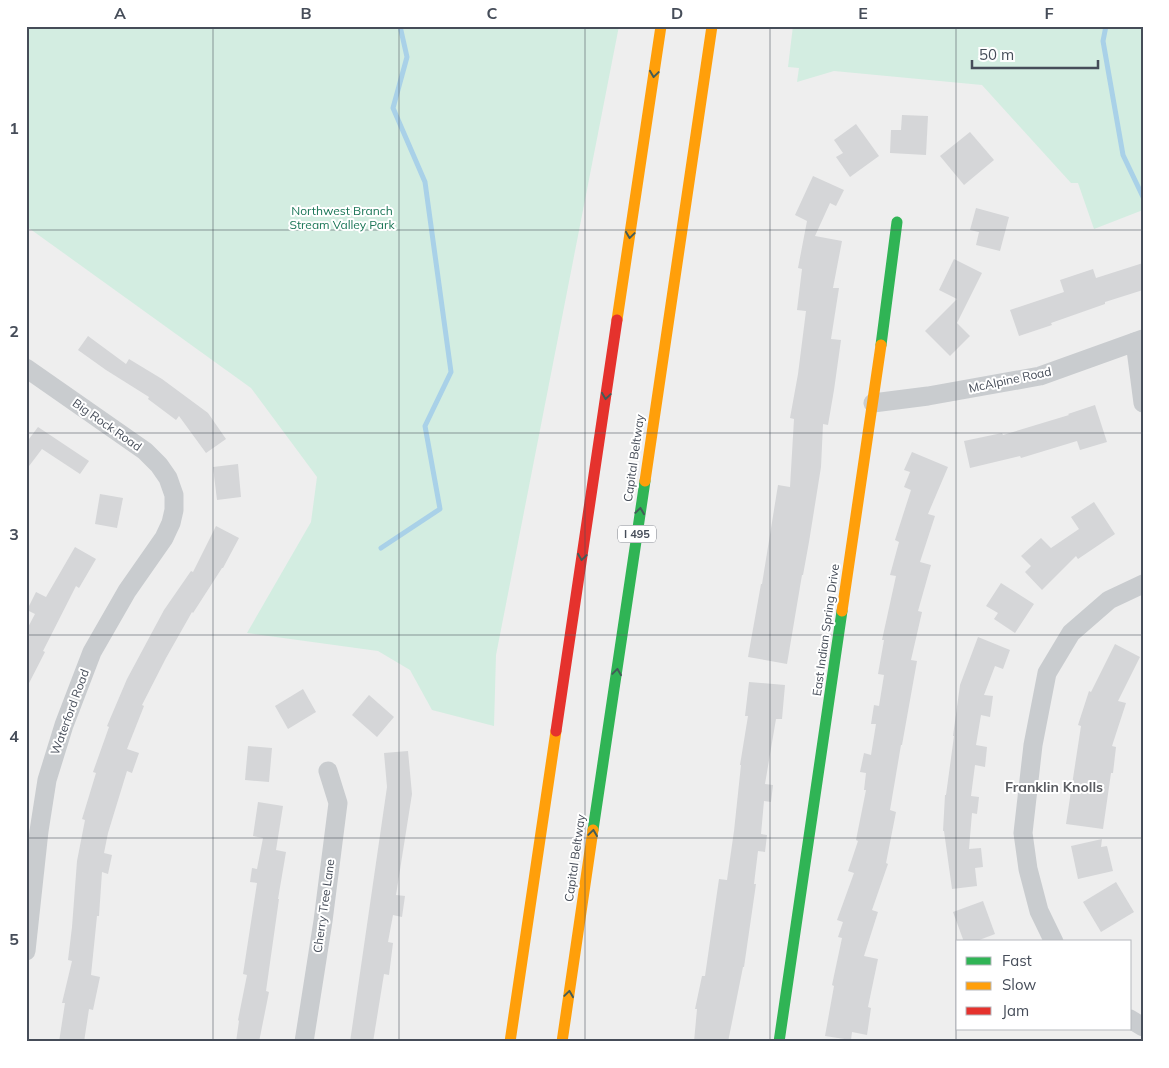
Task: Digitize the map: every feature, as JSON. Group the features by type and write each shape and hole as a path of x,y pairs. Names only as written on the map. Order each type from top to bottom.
{"main road":[{"path":"510,1042 661,26"},
{"name":"Capital Beltway","path":"562,1042 712,26"},
{"name":"East Indian Spring Drive","path":"779,1042 873,403 897,222"}],"street":[{"name":"McAlpine Road","path":"873,403 928,396 1040,376 1139,340"},
{"path":"1139,340 1143,403"},
{"name":"Big Rock Road","path":"26,369 145,451 159,465 168,478 174,495"},
{"name":"Waterford Road","path":"26,951 40,823 47,780 64,725 92,652 127,591 164,538 171,523 174,510 174,495"},
{"path":"1053,940 1039,911 1028,869 1023,833 1033,744 1047,673 1071,633 1109,600 1143,584"},
{"name":"Cherry Tree Lane","path":"304,1042 338,803 328,771"},
{"path":"1132,1020 1143,1028"}],"green space":[{"name":"Northwest Branch Stream Valley Park","path":"26,26 619,26 496,655 494,726 432,710 410,670 378,651 247,633 311,522 317,477 251,388 26,226"},
{"path":"793,26 1143,26 1143,210 1094,229 1078,183 1071,183 982,85 834,71 797,82 799,68 788,67"}],"building":[{"path":"902,115 928,116 926,155 890,153 891,130 901,130"},
{"path":"856,124 879,156 850,177 836,157 843,153 834,140"},
{"path":"970,132 994,160 964,185 940,156"},
{"path":"813,176 844,190 836,206 830,203 815,236 842,241 833,288 839,288 831,339 841,340 828,425 823,424 821,467 787,664 748,657 778,485 790,487 794,419 790,418 806,311 797,310 802,269 798,268 807,221 795,215"},
{"path":"976,208 1009,217 1000,251 976,245 979,232 970,230"},
{"path":"954,259 982,273 957,323 970,336 950,356 925,331 957,299 939,290"},
{"path":"1143,263 1143,290 1105,302 1105,304 1051,323 1052,325 1019,336 1010,310 1064,292 1060,280 1093,269 1096,278"},
{"path":"88,336 126,364 129,359 162,379 208,413 226,439 206,453 179,416 176,420 148,399 149,397 78,350"},
{"path":"1095,405 1107,442 1080,450 1077,441 1021,458 1020,456 970,468 964,441 1002,433 1003,435"},
{"path":"38,427 89,461 80,474 42,449 26,470 26,443"},
{"path":"912,452 948,467 928,514 935,516 920,562 931,565 918,611 922,612 911,660 917,661 890,810 896,812 886,863 888,864 872,910 878,912 864,956 878,959 868,1007 871,1008 867,1035 852,1032 851,1040 825,1036 834,986 832,985 842,938 838,937 843,922 837,920 854,873 848,871 858,841 856,840 866,790 864,790 866,773 860,772 864,753 871,755 876,724 871,724 874,705 879,706 884,675 878,674 884,640 882,640 896,576 890,575 899,542 895,540 911,490 904,487 910,472 904,470"},
{"path":"238,464 241,497 217,500 213,467"},
{"path":"100,494 123,498 117,528 95,524"},
{"path":"1094,502 1115,534 1078,559 1076,556 1042,590 1025,572 1031,566 1021,556 1041,538 1051,548 1079,529 1071,517"},
{"path":"216,526 239,538 223,568 192,612 142,705 144,706 127,749 139,753 132,773 127,771 108,833 104,853 112,855 108,874 102,872 99,916 97,916 91,975 100,977 93,1010 89,1009 84,1042 59,1042 65,1003 62,1003 72,961 68,960 77,861 85,820 82,819 96,773 93,772 109,727 107,726 127,679 164,610 191,571 193,572"},
{"path":"75,547 96,559 79,588 76,586 26,689 26,631 35,614 27,610 36,592 46,597"},
{"path":"1001,583 1034,604 1015,633 994,619 998,613 986,606"},
{"path":"978,637 1010,650 1003,669 995,666 984,695 993,696 990,717 981,715 976,745 987,747 985,767 975,765 971,796 979,797 977,814 972,813 969,849 981,848 983,867 975,868 977,886 952,889 943,831 945,795 960,685"},
{"path":"1115,644 1140,657 1118,701 1126,703 1112,746 1116,747 1103,829 1066,824 1081,726 1078,725 1089,691 1091,692"},
{"path":"749,682 785,685 782,719 776,719 765,784 773,785 771,802 764,801 761,834 767,835 765,852 758,851 754,884 756,884 744,967 728,1042 694,1042 697,1009 695,1009 702,976 705,976 719,879 727,880 740,765 748,716 745,716"},
{"path":"303,689 316,712 288,729 275,706"},
{"path":"369,695 394,717 377,737 352,715"},
{"path":"248,746 272,748 269,782 245,780"},
{"path":"408,751 412,794 396,895 405,896 402,917 393,915 388,942 393,943 389,975 384,974 373,1042 350,1042 387,787 384,753"},
{"path":"258,802 283,806 276,850 286,852 266,991 269,992 259,1042 236,1042 238,1020 247,975 243,974 257,883 250,882 252,868 257,869 263,838 253,836"},
{"path":"1102,839 1101,847 1107,846 1113,871 1078,879 1071,846"},
{"path":"1116,882 1134,912 1101,932 1083,902"},
{"path":"983,901 995,934 979,940 963,940 953,912"}],"waterway":[{"path":"381,548 440,509 425,426 451,372 425,182 393,108 407,57 400,26"},
{"path":"1106,26 1103,41 1123,155 1143,197"}],"traffic: fast":[{"path":"881,345 897,222"},
{"path":"593,830 645,481"},
{"path":"779,1042 842,611"}],"traffic: slow":[{"path":"617,320 661,26"},
{"path":"645,481 712,26"},
{"path":"842,611 881,345"},
{"path":"510,1042 556,731"},
{"path":"562,1042 593,830"}],"traffic: jam":[{"path":"556,731 617,320"}],"district":[{"name":"Franklin Knolls","path":"1054,787"}]}
